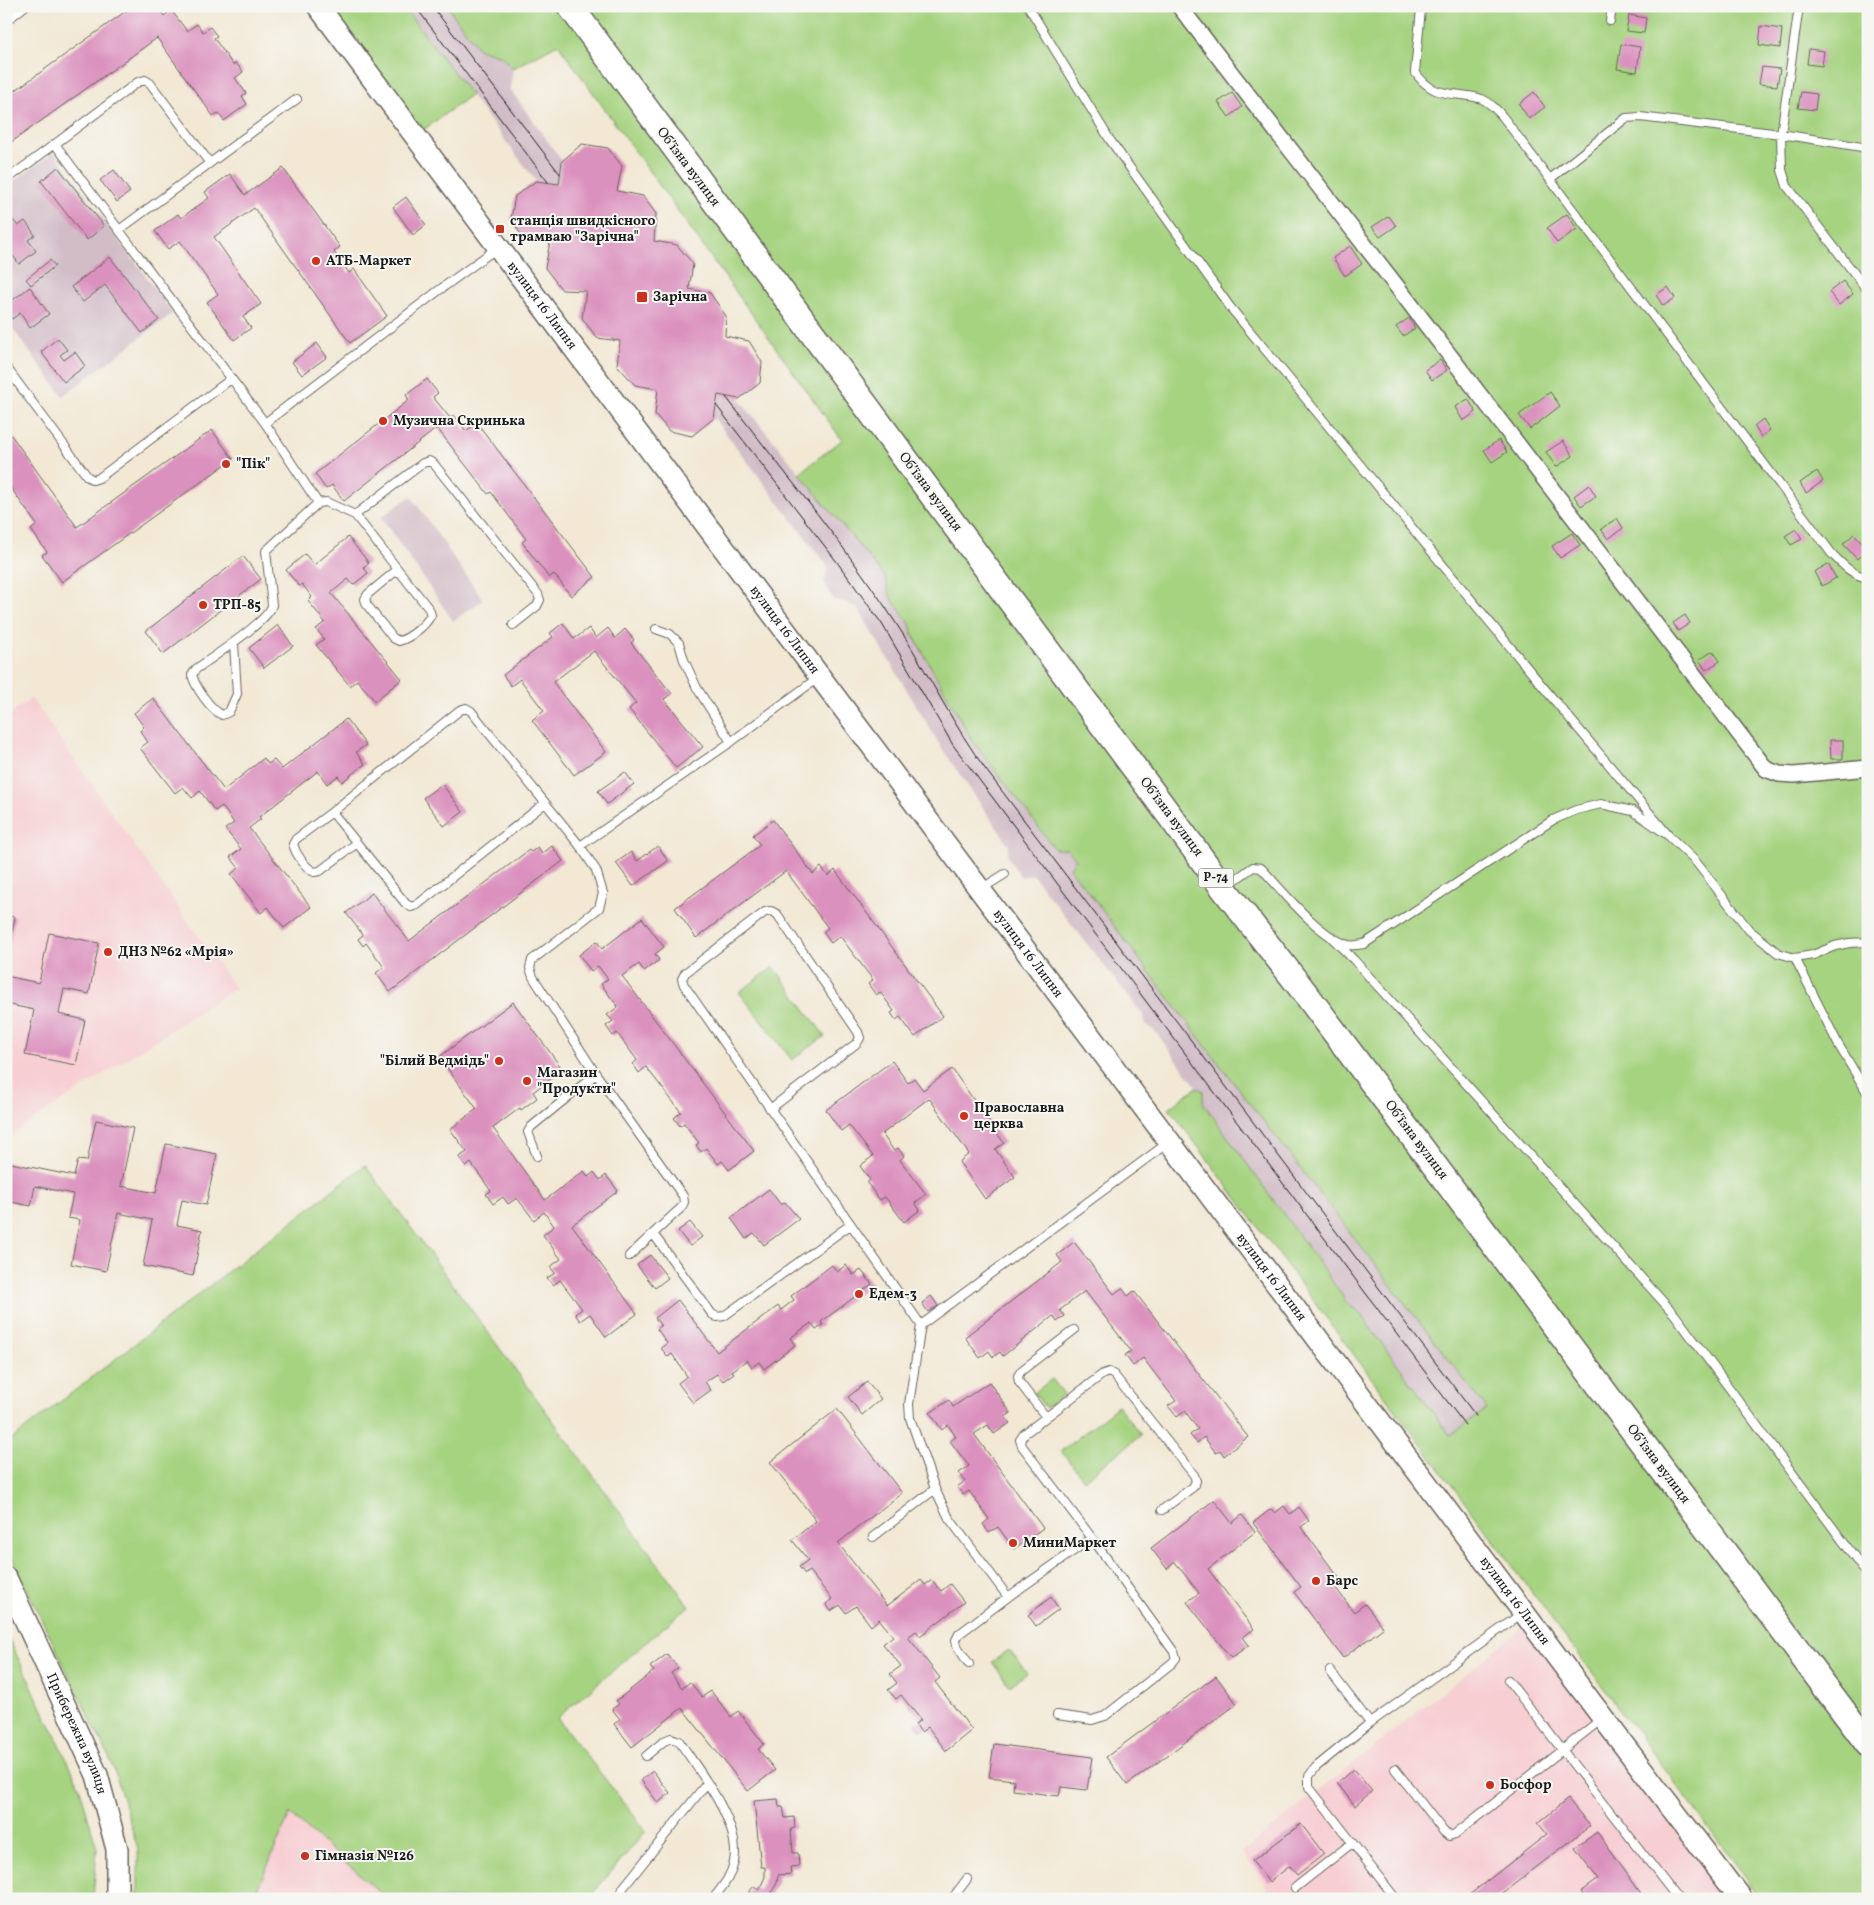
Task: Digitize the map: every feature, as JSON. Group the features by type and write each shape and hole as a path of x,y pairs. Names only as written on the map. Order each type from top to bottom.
{"main road":[{"name":"Обʼїзна вулиця","path":"570,6 1224,889 1309,998 1868,1744"}],"street":[{"name":"вулиця 16 Липня","path":"318,6 820,677 1741,1899"},
{"path":"1179,6 1411,305 1766,769 1779,774 1794,774 1868,768"},
{"name":"Прибережна вулиця","path":"6,1578 98,1775 117,1849 117,1899"}],"lane":[{"path":"6,21 24,6"},
{"path":"1028,6 1110,140 1230,308 1366,470 1544,688 1669,836 1696,862 1749,930 1778,952 1795,958 1813,955 1835,946 1868,942"},
{"path":"1610,21 1612,6"},
{"path":"1799,6 1781,134 1782,170 1787,186 1868,291"},
{"path":"1420,7 1414,72 1423,84 1437,91 1482,100 1493,106 1504,117 1832,554 1845,568 1868,578"},
{"path":"6,180 138,82 145,80 150,83 209,162"},
{"path":"119,230 297,99"},
{"path":"1550,179 1626,118 1640,117 1781,134 1868,148"},
{"path":"55,144 265,423 318,503"},
{"path":"265,423 498,247"},
{"path":"6,367 87,476 93,480 99,478 231,379"},
{"path":"355,515 423,463 429,461 434,464 538,594 540,600 537,606 513,625"},
{"path":"234,642 237,694 229,712 222,715 216,712 194,681 192,675 196,669 234,642 271,609 266,551 318,503 326,502 355,515 429,609 430,616 427,621 405,639 399,641 393,638 367,606 365,599 368,594 397,570"},
{"path":"656,629 670,634 679,643 684,660 697,688 732,742"},
{"path":"580,846 732,742 820,677"},
{"path":"357,843 320,871 314,872 308,869 293,844 296,838 332,812 460,710 466,708 471,711 580,846 596,870 603,893 599,908 532,960 530,968 533,977 596,1074 683,1196 684,1202 682,1207 629,1256"},
{"path":"332,812 406,904 411,907 417,905 545,803"},
{"path":"1330,936 1350,945 1364,944 1554,820 1576,810 1601,804 1633,811 1669,836"},
{"path":"1224,889 1253,867 1261,868 1317,926 1354,960 1675,1315 1868,1575"},
{"path":"981,889 1005,874"},
{"path":"770,1109 860,1038 858,1032 777,914 771,911 765,912 686,973 682,979 684,985 850,1225 921,1325 909,1404 910,1418 935,1489 953,1525 1008,1597"},
{"path":"1795,958 1838,1044 1868,1094"},
{"path":"537,1156 528,1132 531,1127 596,1074"},
{"path":"921,1325 1170,1141"},
{"path":"654,1234 712,1314 717,1317 724,1316 850,1225"},
{"path":"1046,1417 1020,1382 1018,1376 1021,1371 1074,1330"},
{"path":"1058,1715 1092,1720 1105,1716 1176,1658 1174,1652 1092,1538 1022,1446 1020,1440 1024,1434 1046,1417 1103,1374 1109,1372 1114,1375 1194,1474 1196,1481 1192,1486 1162,1510"},
{"path":"874,1536 935,1489"},
{"path":"969,1664 957,1646 956,1640 959,1634 1092,1538"},
{"path":"1396,1899 1309,1787 1309,1776 1316,1767 1370,1723 1523,1612"},
{"path":"1330,1671 1370,1723"},
{"path":"1508,1680 1561,1751 1678,1899"},
{"path":"1395,1769 1449,1836 1455,1834 1603,1718"},
{"path":"646,1756 664,1741 672,1738 679,1741 721,1802 734,1839 735,1861 728,1879 713,1899"},
{"path":"624,1899 621,1894 623,1888 707,1783"},
{"path":"1295,1888 1352,1843"},
{"path":"952,1899 967,1880"}],"shaded area":[{"path":"403,6 447,6 479,49 502,56 513,68 510,89 562,161 559,184 536,181"},
{"path":"54,152 173,313 63,396 6,320 6,187"},
{"path":"718,395 739,399 885,577 891,598 910,624 912,633 972,740 1054,849 1067,849 1076,858 1070,868 1213,1056 1487,1409 1450,1436 1357,1310 1346,1303 1340,1292 1203,1103 1203,1091 1197,1087 1154,1030 1145,1025 1143,1015 1032,874 1021,877 1007,856 1009,845 943,750 858,609 846,602 833,600 824,582 828,567 714,418"},
{"path":"411,496 483,600 453,621 381,517"},
{"name":"ДНЗ №62 «Мрія»","path":"31,698 235,988 6,1138 6,718"},
{"name":"Босфор","path":"1530,1622 1741,1899 1275,1899 1242,1852"},
{"name":"Гімназія №126","path":"290,1814 388,1899 253,1899"}],"green space":[{"path":"318,6 403,6 471,95 415,136"},
{"path":"447,6 1868,6 1868,1899 1762,1899 1169,1108 1197,1087 1203,1091 1203,1103 1340,1292 1346,1303 1357,1310 1450,1435 1487,1409 1213,1056 1070,868 1076,858 1067,849 1055,849 972,740 912,633 910,624 891,598 885,577 799,473 842,440 558,44 513,68 501,56 479,49"},
{"path":"774,967 825,1036 792,1060 739,992"},
{"path":"365,1165 689,1606 557,1718 646,1831 588,1899 388,1899 290,1814 253,1899 138,1899 138,1849 113,1766 6,1546 6,1444"},
{"path":"1052,1379 1064,1394 1046,1408 1034,1393"},
{"path":"1118,1406 1141,1435 1084,1480 1061,1451"},
{"path":"6,1633 79,1785 97,1849 93,1899 6,1899"},
{"path":"1009,1650 1027,1673 1010,1686 992,1662"}],"building":[{"path":"133,6 157,6 164,16 171,10 187,31 197,24 203,32 210,27 217,36 214,38 233,65 236,63 243,72 235,78 246,93 242,96 247,104 224,121 218,113 213,116 157,38 6,146 6,97"},
{"path":"1629,15 1646,18 1644,33 1626,31"},
{"path":"1761,26 1782,29 1780,48 1759,45"},
{"path":"1621,44 1640,47 1637,72 1617,69"},
{"path":"1809,49 1824,51 1822,66 1807,64"},
{"path":"1762,67 1780,69 1777,86 1759,84"},
{"path":"1534,92 1545,107 1529,119 1519,104"},
{"path":"1801,92 1817,94 1815,110 1798,108"},
{"path":"1232,93 1242,107 1229,117 1218,102"},
{"path":"582,144 608,148 622,166 617,191 643,196 656,214 654,241 677,245 693,264 689,289 710,293 726,316 725,336 749,341 762,362 760,383 739,399 718,395 714,418 692,436 669,431 655,414 658,389 635,385 617,365 620,341 597,338 582,318 586,291 562,290 545,268 550,242 524,239 511,219 515,196 536,181 559,184 562,161"},
{"path":"58,167 104,226 87,240 41,181"},
{"path":"283,168 340,247 334,252 349,273 354,269 387,316 350,343 254,208 214,237 261,304 243,317 251,328 234,340 207,302 218,294 180,241 168,249 155,231 178,214 181,218 209,198 205,192 230,174 245,195"},
{"path":"114,170 130,192 117,202 100,180"},
{"path":"406,197 426,225 413,235 393,207"},
{"path":"1567,214 1577,229 1557,243 1547,228"},
{"path":"1389,216 1396,226 1380,237 1372,227"},
{"path":"13,220 18,226 25,221 35,235 28,240 36,251 19,264 6,246 6,225"},
{"path":"1350,246 1362,264 1345,276 1333,258"},
{"path":"110,257 159,320 142,333 105,285 83,302 71,287"},
{"path":"50,260 55,266 31,285 26,279"},
{"path":"1843,281 1853,294 1839,305 1829,292"},
{"path":"30,287 49,314 30,328 20,313 12,319 6,311 6,305"},
{"path":"1668,287 1675,298 1663,306 1656,295"},
{"path":"1409,318 1415,328 1403,336 1396,327"},
{"path":"58,338 67,350 60,355 64,360 75,352 85,366 64,382 41,352"},
{"path":"317,343 327,357 302,375 292,362"},
{"path":"1440,360 1447,370 1432,380 1425,370"},
{"path":"427,379 438,393 433,397 450,418 454,415 466,431 477,423 595,577 571,596 554,574 549,578 522,542 526,539 491,492 488,494 437,428 344,501 332,485 326,489 315,474 409,400 406,395"},
{"path":"1550,392 1560,406 1530,429 1519,415"},
{"path":"1468,399 1476,412 1463,421 1455,407"},
{"path":"1763,419 1770,430 1761,437 1754,426"},
{"path":"6,428 77,527 212,430 233,459 62,582 42,555 47,552 31,530 37,525 6,481"},
{"path":"1499,440 1507,452 1492,462 1484,450"},
{"path":"1563,441 1573,456 1556,467 1546,452"},
{"path":"1817,471 1823,481 1806,493 1800,483"},
{"path":"1589,485 1596,496 1581,506 1574,496"},
{"path":"1617,518 1623,528 1608,539 1601,529"},
{"path":"1796,529 1802,539 1791,545 1785,536"},
{"path":"1572,533 1580,545 1560,558 1552,546"},
{"path":"1854,534 1868,548 1857,559 1843,544"},
{"path":"348,537 369,563 363,567 368,573 353,585 348,579 331,593 402,679 375,701 357,680 350,686 316,645 324,639 316,629 325,622 308,601 312,597 302,584 299,586 286,570 305,554 314,565"},
{"name":"ТРП-85","path":"243,556 261,579 163,654 146,631"},
{"path":"1828,564 1836,578 1822,586 1814,572"},
{"path":"1685,615 1690,623 1678,631 1673,623"},
{"path":"563,623 574,639 589,628 596,638 608,628 615,638 625,629 634,640 631,643 672,694 664,699 703,747 676,768 629,709 636,703 594,651 553,682 606,752 574,775 532,720 544,711 520,679 511,686 503,675 553,637 550,633"},
{"path":"278,625 293,646 264,668 249,648"},
{"path":"1713,651 1720,661 1706,670 1699,660"},
{"path":"153,698 224,790 264,758 268,764 274,760 282,769 346,719 366,745 356,752 365,764 342,782 338,776 327,784 318,771 259,817 261,819 249,828 311,907 284,928 268,907 261,913 231,874 239,868 230,857 241,849 225,829 234,823 222,806 215,811 200,791 192,798 183,787 175,793 140,748 148,742 140,731 144,727 134,713"},
{"path":"1830,740 1843,740 1843,759 1831,759"},
{"path":"625,772 634,784 607,804 598,791"},
{"path":"442,784 463,812 444,826 423,798"},
{"path":"773,820 813,874 821,867 828,876 835,870 943,1016 915,1037 900,1017 896,1020 891,1013 894,1011 880,992 876,995 868,984 873,980 840,936 831,943 823,932 828,928 786,871 696,938 675,908 760,845 753,835"},
{"path":"552,846 563,861 390,992 376,973 384,967 366,943 363,946 358,939 363,935 346,913 372,893 409,941 529,850 531,852 538,847 542,854"},
{"path":"658,846 668,861 633,886 616,863 631,852 637,861"},
{"path":"6,915 15,917 7,957 6,957"},
{"path":"642,918 664,947 655,954 659,960 644,971 639,964 622,976 754,1151 729,1170 722,1161 718,1164 706,1148 701,1152 696,1145 699,1143 684,1123 680,1126 674,1118 681,1112 646,1067 639,1073 633,1064 637,1060 617,1033 613,1036 606,1026 613,1021 607,1015 618,1007 601,984 608,979 598,966 591,971 579,955 597,941 602,949"},
{"path":"49,933 99,943 89,994 64,989 59,1014 85,1020 76,1065 25,1055 34,1010 6,1004 6,976 39,983"},
{"path":"513,1002 563,1070 533,1092 537,1098 493,1128 545,1200 584,1171 588,1177 594,1172 600,1180 606,1175 618,1191 572,1225 637,1314 606,1337 590,1314 580,1321 575,1314 582,1309 560,1280 553,1285 547,1278 555,1273 550,1267 561,1259 543,1235 554,1226 544,1212 534,1220 517,1198 508,1204 503,1197 493,1204 486,1194 491,1191 471,1163 466,1167 459,1157 467,1152 450,1129 477,1109 439,1057"},
{"path":"892,1061 908,1083 914,1078 923,1090 952,1069 1004,1143 995,1149 1015,1177 985,1199 959,1162 969,1154 929,1098 882,1134 894,1151 898,1148 904,1156 900,1160 926,1194 915,1203 920,1210 904,1222 885,1197 880,1200 867,1183 870,1180 860,1166 873,1156 849,1125 841,1131 826,1110"},
{"path":"96,1120 133,1128 121,1186 156,1193 166,1144 217,1154 206,1205 182,1200 177,1225 202,1230 193,1276 143,1266 152,1220 118,1213 106,1271 71,1264 80,1220 68,1218 73,1194 35,1186 31,1206 6,1201 6,1162 74,1176 78,1160 87,1161"},
{"path":"769,1189 781,1205 785,1202 799,1219 764,1245 754,1233 746,1239 731,1218"},
{"path":"690,1222 702,1237 690,1246 678,1231"},
{"path":"1074,1242 1114,1294 1122,1288 1128,1296 1134,1291 1248,1437 1224,1456 1220,1450 1216,1453 1204,1437 1197,1443 1190,1435 1198,1429 1185,1411 1177,1417 1168,1406 1176,1401 1143,1358 1133,1366 1125,1355 1131,1351 1085,1291 1060,1310 1065,1316 1057,1322 1053,1316 1003,1356 1000,1352 993,1357 989,1351 980,1358 965,1337 1062,1262 1057,1255"},
{"path":"650,1255 668,1278 655,1288 637,1265"},
{"path":"832,1265 837,1272 846,1265 853,1275 861,1270 872,1284 821,1322 823,1325 816,1330 811,1323 790,1338 795,1345 764,1369 759,1362 752,1367 747,1360 732,1371 734,1373 723,1381 717,1374 705,1382 711,1390 693,1403 678,1383 687,1376 672,1354 668,1357 661,1348 667,1343 657,1329 661,1326 655,1318 678,1300 717,1352 778,1306 781,1310 794,1300 791,1296"},
{"path":"931,1296 938,1306 928,1312 922,1303"},
{"path":"867,1382 881,1399 862,1415 848,1397"},
{"path":"989,1382 1011,1413 1005,1417 1010,1423 994,1434 988,1425 974,1434 1043,1528 1014,1549 998,1527 989,1533 983,1524 989,1519 969,1491 963,1495 957,1487 965,1481 959,1473 969,1466 950,1441 956,1437 948,1425 942,1430 930,1413 949,1400 953,1407"},
{"path":"837,1409 902,1493 838,1543 887,1606 921,1580 925,1585 932,1580 941,1591 950,1584 964,1602 920,1636 916,1631 908,1637 940,1678 935,1682 972,1730 946,1751 928,1727 921,1732 915,1724 921,1720 901,1695 896,1699 888,1690 897,1683 890,1674 901,1666 883,1644 893,1636 879,1619 871,1626 856,1606 846,1613 840,1605 831,1611 826,1604 832,1599 809,1571 805,1574 799,1567 808,1560 792,1540 816,1521 770,1462"},
{"path":"1214,1500 1232,1523 1242,1515 1255,1532 1208,1569 1254,1629 1243,1637 1249,1645 1231,1658 1187,1602 1199,1593 1175,1562 1167,1569 1151,1548"},
{"name":"Барс","path":"1284,1506 1290,1514 1299,1507 1309,1521 1301,1527 1339,1578 1332,1583 1354,1612 1365,1604 1383,1628 1343,1658 1294,1592 1301,1587 1253,1523 1271,1509 1275,1513"},
{"path":"1051,1597 1059,1609 1036,1626 1028,1615"},
{"path":"667,1654 678,1668 671,1673 682,1688 690,1682 702,1697 711,1691 731,1717 738,1711 764,1744 758,1749 775,1770 748,1791 682,1708 632,1747 614,1724 620,1719 612,1709 619,1704 616,1701 654,1671 650,1667"},
{"path":"1216,1676 1237,1704 1127,1785 1106,1757"},
{"path":"994,1744 1092,1757 1087,1790 1061,1787 1059,1796 1013,1790 1014,1780 989,1777"},
{"path":"1353,1769 1372,1791 1355,1806 1337,1783"},
{"path":"653,1771 670,1793 658,1803 641,1780"},
{"path":"778,1799 779,1807 783,1807 785,1818 794,1817 795,1828 791,1829 793,1853 798,1853 799,1866 790,1867 791,1874 778,1875 777,1883 771,1893 778,1899 743,1899 754,1886 759,1890 765,1877 765,1867 761,1867 754,1801"},
{"path":"1568,1799 1590,1826 1495,1899 1464,1899 1547,1834 1538,1823"},
{"path":"1301,1824 1324,1854 1297,1875 1290,1866 1269,1882 1252,1861"},
{"path":"1597,1832 1645,1899 1585,1899 1580,1892 1598,1879 1575,1848"}],"tram line":[{"path":"415,6 548,182"},
{"path":"432,6 560,174"},
{"path":"726,397 840,543 883,603 963,737 986,770 1476,1416"},
{"path":"716,405 837,562 882,624 953,745 1465,1425"}],"place":[{"name":"станція швидкісного трамваю \"Зарічна\"","path":"500,229"},
{"name":"АТБ-Маркет","path":"316,261"},
{"name":"Зарічна","path":"642,297"},
{"name":"Музична Скринька","path":"383,421"},
{"name":"\"Пік\"","path":"226,464"},
{"name":"ТРП-85","path":"203,605"},
{"name":"ДНЗ №62 «Мрія»","path":"108,952"},
{"name":"\"Білий Ведмідь\"","path":"499,1061"},
{"name":"Магазин \"Продукти\"","path":"527,1081"},
{"name":"Православна церква","path":"964,1116"},
{"name":"Едем-3","path":"859,1294"},
{"name":"МиниМаркет","path":"1013,1543"},
{"name":"Барс","path":"1316,1581"},
{"name":"Босфор","path":"1490,1785"},
{"name":"Гімназія №126","path":"305,1856"}]}
